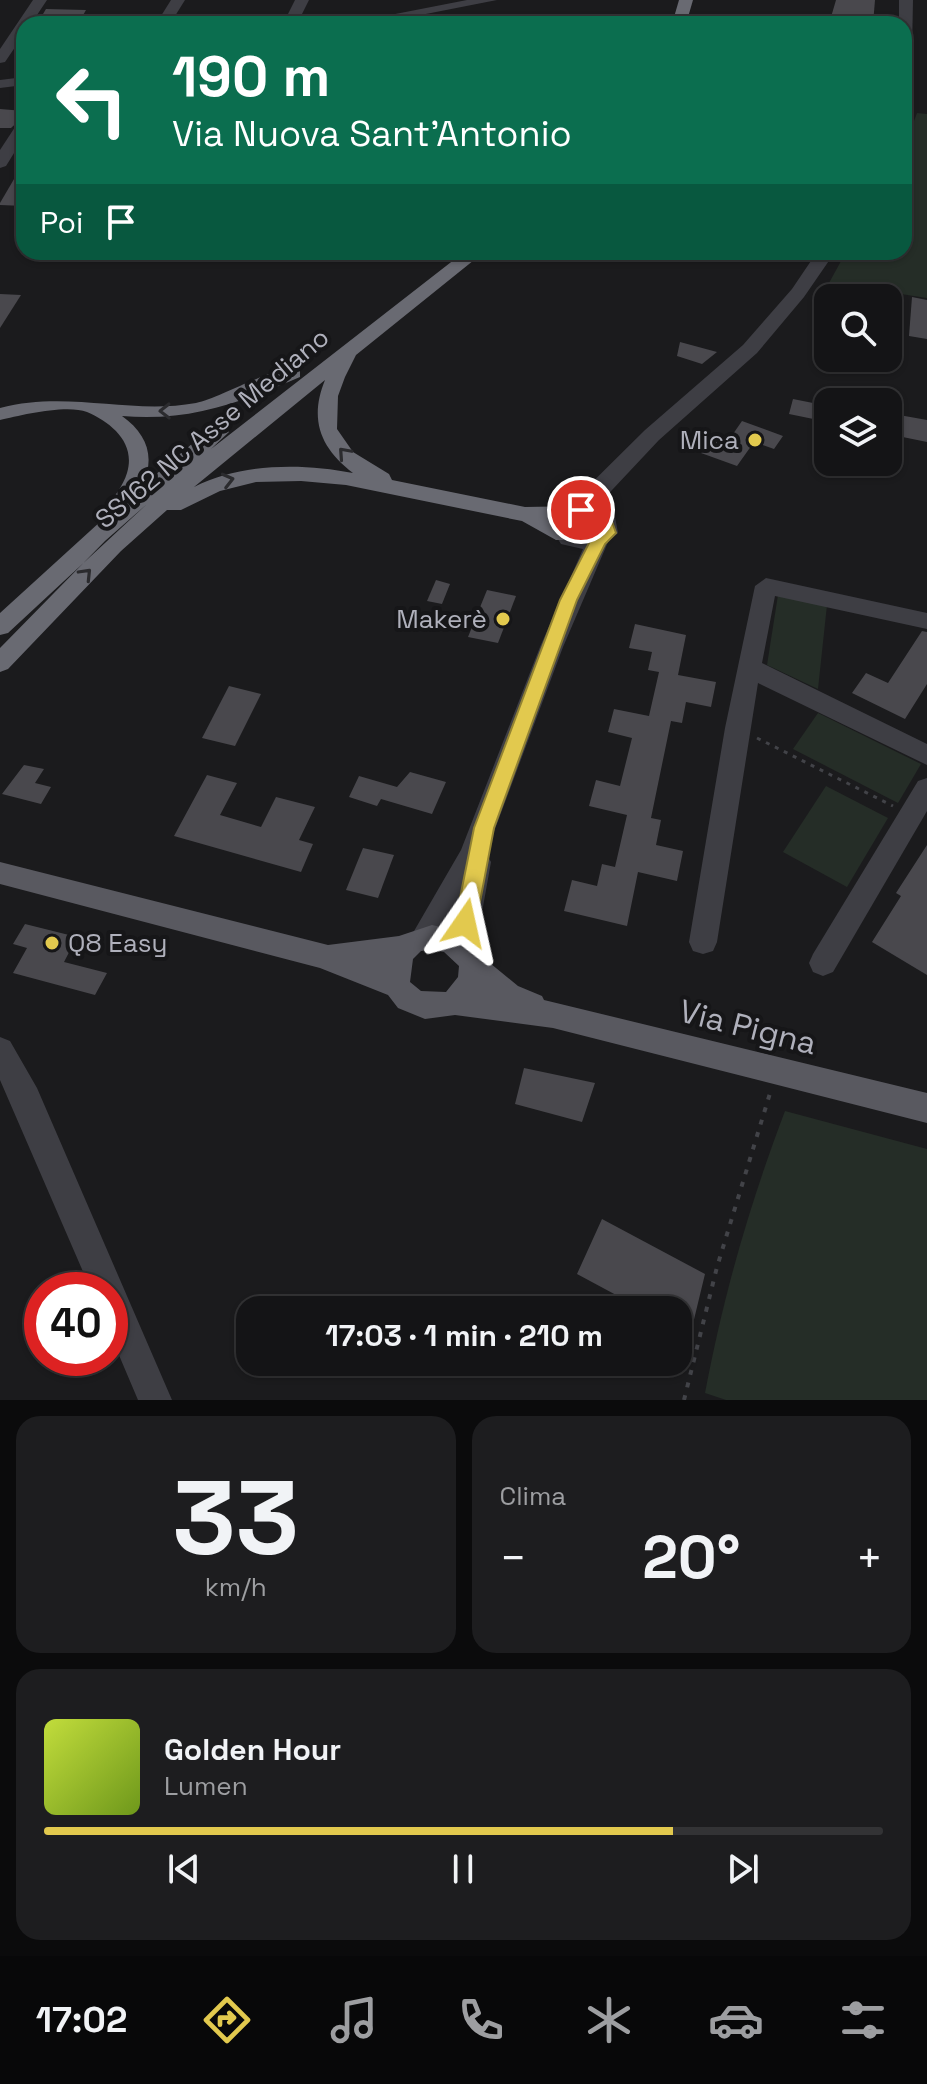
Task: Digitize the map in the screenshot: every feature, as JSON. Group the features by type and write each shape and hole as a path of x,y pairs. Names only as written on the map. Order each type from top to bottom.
{"highway":[{"name":"SS162 NC Asse Mediano","path":"0,663 32,630 103,542 182,461 444,260"},
{"name":"SS162 NC Asse Mediano","path":"0,627 103,542 465,260"},
{"path":"361,341 332,381 324,401 325,424 337,448 359,469 410,491"},
{"path":"0,414 44,403 182,411 207,406 293,373"},
{"path":"75,404 108,416 130,429 140,448 136,477 103,542"},
{"path":"103,542 217,482 255,473 341,479 527,514 577,511"},
{"path":"527,514 567,537"}],"main road":[{"name":"Via Pigna","path":"0,873 322,956 398,986 404,995 422,1007 445,1007 455,1002 553,1015 927,1108"},
{"name":"Via Pigna","path":"322,956 446,938 508,995 553,1015"},
{"path":"398,986 395,966 415,943"},
{"path":"455,1002 470,986 469,957"}],"street":[{"path":"397,16 490,0"},
{"path":"0,59 16,35"},
{"path":"0,163 16,137"},
{"path":"569,600 567,537 560,525 623,470 652,435 750,349 798,293 821,260"},
{"path":"415,943 435,923 484,828 569,600 603,532 623,470"},
{"path":"577,511 597,513 603,532"},
{"path":"567,537 584,544 603,532"},
{"path":"703,942 737,728 766,586 927,621"},
{"path":"750,668 927,755"},
{"path":"823,963 927,788"},
{"path":"469,957 465,923 484,828"},
{"path":"0,1051 26,1098 100,1272"},
{"path":"128,1337 155,1400"}],"path":[{"path":"737,728 911,815"},
{"path":"684,1400 717,1267 776,1071"}],"shaded area":[{"path":"917,113 927,114 927,298 902,294 902,284 829,283 842,260 912,260 912,126"},
{"path":"778,595 827,605 818,689 767,665"},
{"path":"818,713 921,764 898,803 793,749"},
{"path":"826,786 888,818 847,887 783,852"},
{"path":"785,1111 927,1149 927,1400 726,1400 705,1393 739,1250"}],"building":[{"path":"836,0 875,0 874,16 831,16"},
{"path":"46,9 86,10 83,16 42,16"},
{"path":"0,109 16,110 16,123 11,128 0,128"},
{"path":"16,176 16,206 0,203"},
{"path":"0,294 21,295 0,328"},
{"path":"912,297 927,300 927,339 909,336"},
{"path":"680,342 717,352 702,364 677,356"},
{"path":"793,399 814,403 814,419 789,414"},
{"path":"902,416 927,420 927,442 902,437"},
{"path":"742,421 783,436 774,449 754,442 737,466 701,453 711,439 726,444"},
{"path":"436,580 450,584 442,604 427,601"},
{"path":"487,590 516,596 498,643 468,637"},
{"path":"635,624 686,635 678,675 716,682 711,707 686,702 682,723 671,721 651,818 661,820 656,845 683,851 677,881 638,872 627,926 564,911 572,880 597,886 602,864 615,867 627,815 589,806 596,780 620,786 632,738 608,732 614,709 649,716 659,672 648,670 652,652 629,648"},
{"path":"922,631 927,632 927,684 905,719 852,693 866,673 888,683"},
{"path":"229,686 261,694 235,746 202,738"},
{"path":"24,765 44,769 35,783 51,787 41,804 2,794"},
{"path":"410,772 446,782 432,814 381,799 377,806 349,797 359,776 397,787"},
{"path":"207,775 237,783 220,815 261,827 276,797 315,807 299,840 313,844 301,872 174,836"},
{"path":"927,845 927,975 872,942 901,896 896,893"},
{"path":"363,848 394,855 378,898 346,890"},
{"path":"25,924 77,937 64,962 107,973 95,995 13,973 27,948 13,944"},
{"path":"524,1068 595,1083 582,1122 515,1104"},
{"path":"602,1219 705,1274 692,1328 692,1296 618,1296 577,1274"}],"place":[{"name":"Mica","path":"755,440"},
{"name":"Makerè","path":"503,619"},
{"name":"Q8 Easy","path":"52,943"}],"route":[{"path":"465,923 484,828 569,600 598,541 609,528 597,513 581,510"}]}
